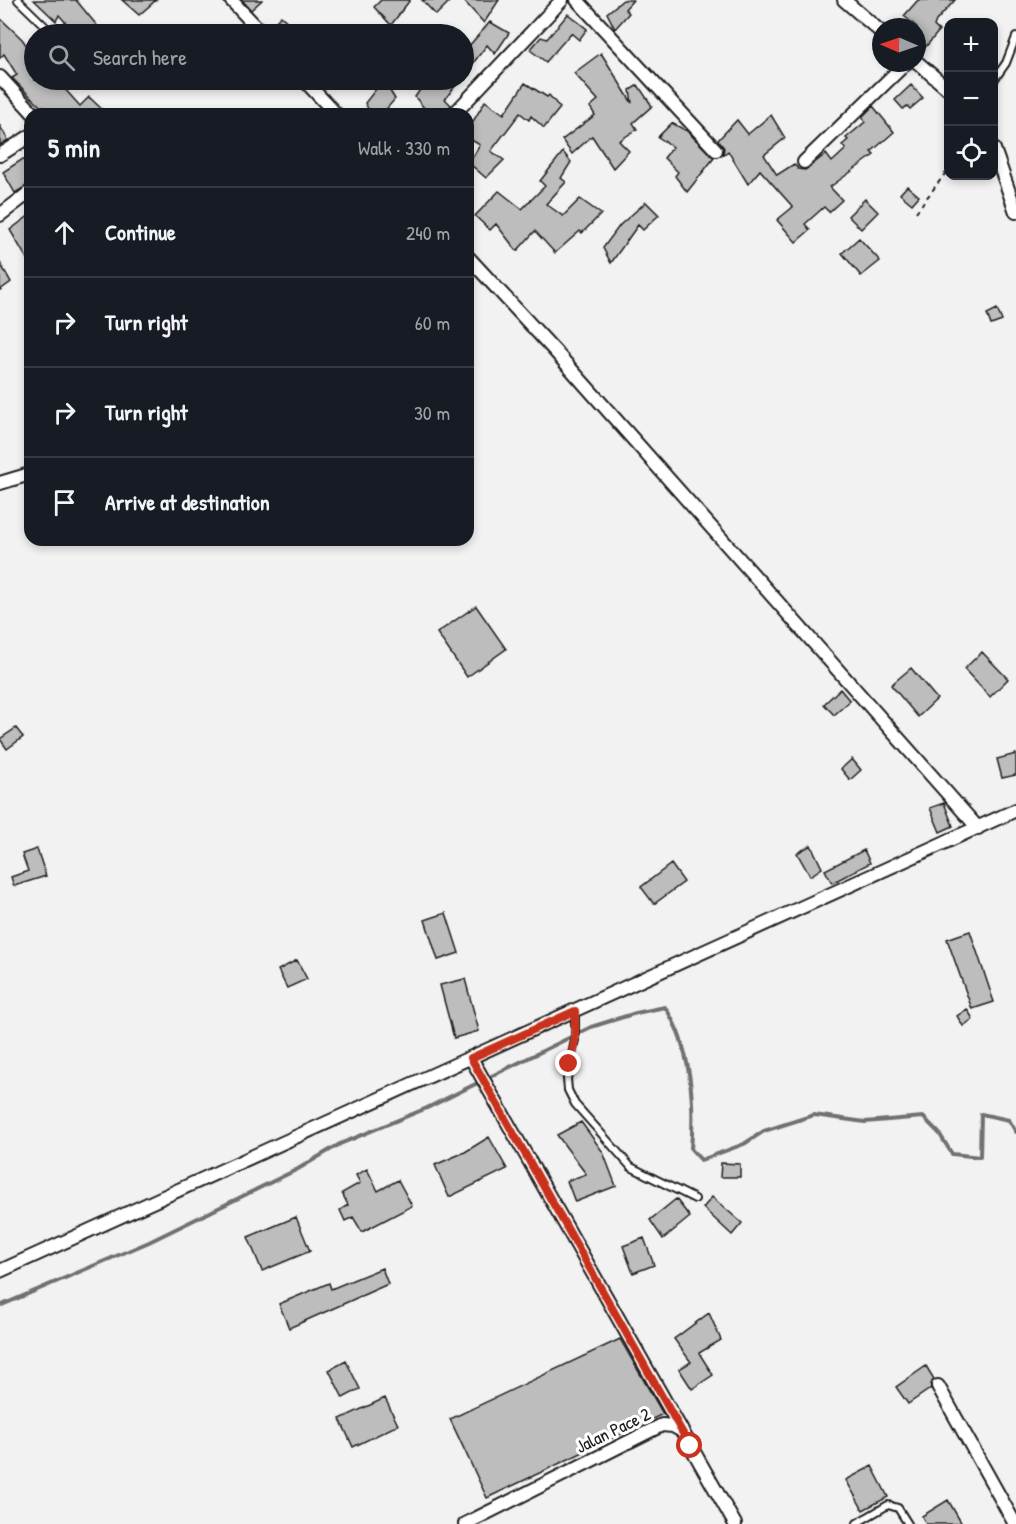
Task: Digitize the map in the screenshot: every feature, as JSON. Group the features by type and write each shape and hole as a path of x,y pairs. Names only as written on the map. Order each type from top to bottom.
{"street":[{"path":"231,0 254,24"},
{"path":"460,108 562,0"},
{"path":"577,0 716,150"},
{"path":"844,0 872,24"},
{"path":"926,70 944,86"},
{"path":"804,162 897,72"},
{"path":"0,77 28,108"},
{"path":"313,90 330,108"},
{"path":"0,155 24,140"},
{"path":"998,163 1016,212"},
{"path":"0,215 24,197"},
{"path":"474,263 554,350 978,828"},
{"path":"0,483 24,476"},
{"path":"0,1271 1016,810"},
{"path":"471,1058 735,1524"},
{"path":"938,1386 1015,1524"},
{"name":"Jalan Pace 2","path":"465,1524 663,1425 673,1426 682,1431"}],"lane":[{"path":"18,0 43,24"},
{"path":"998,73 1006,63 1016,37"},
{"path":"575,1011 575,1040 567,1079 568,1090 575,1104 631,1167 695,1199"},
{"path":"856,1523 888,1505 898,1508 908,1524"}],"path":[{"path":"916,212 944,175"}],"building":[{"path":"34,0 76,0 96,24 67,24 59,15 56,21"},
{"path":"122,0 156,0 139,15"},
{"path":"242,0 262,0 251,10"},
{"path":"381,0 410,0 392,24 374,7"},
{"path":"422,0 451,0 436,15"},
{"path":"463,0 499,0 484,23"},
{"path":"623,0 633,0 625,9 629,13 615,29 607,13"},
{"path":"918,0 955,0 936,21 934,26 939,31 926,46 926,18 904,16"},
{"path":"568,14 587,29 579,40 571,33 546,62 530,50 541,37 547,39"},
{"path":"281,16 290,24 273,24"},
{"path":"0,18 24,42 24,90 12,78 17,75 4,54 0,58"},
{"path":"490,22 509,33 495,54 487,45 474,62 474,40"},
{"path":"601,53 632,103 630,90 638,85 652,106 633,123 637,129 619,141 629,151 613,168 592,136 572,154 562,140 595,115 590,107 598,100 574,73"},
{"path":"525,83 547,97 549,95 560,108 544,128 531,116 529,120 520,113 491,151 504,160 486,178 474,167 474,155 480,145 474,142 474,120 485,101 504,114"},
{"path":"911,85 923,98 910,109 907,106 903,109 895,100"},
{"path":"24,90 66,90 80,106 89,97 101,108 46,108 43,106 42,108"},
{"path":"375,90 389,90 395,99 387,108 368,108 365,103"},
{"path":"420,90 452,90 445,99 451,105 449,108 424,108 415,97"},
{"path":"873,106 894,132 871,152 874,155 830,187 842,200 829,212 824,207 805,224 810,230 796,242 777,220 793,207 760,170 748,184 728,151 723,155 724,148 718,140 737,120 748,134 771,115 785,138 764,155 777,175 794,164 798,169 805,170 826,154 832,162 846,149 842,145 848,140 846,138 865,122 862,117"},
{"path":"672,123 687,131 714,158 687,192 675,176 678,172 664,158 673,147 658,137"},
{"path":"0,126 8,140 0,145"},
{"path":"563,152 571,162 561,178 566,182 546,204 563,216 580,199 601,214 582,233 580,231 555,253 535,231 517,251 496,224 490,230 475,216 499,191 522,209 545,186 540,181"},
{"path":"23,159 24,188 15,193 3,172"},
{"path":"907,186 919,196 912,204 900,194"},
{"path":"865,199 878,212 861,229 848,216"},
{"path":"646,202 659,215 643,230 638,225 611,263 603,248 620,225"},
{"path":"24,220 24,254 10,230"},
{"path":"859,238 880,261 861,276 842,253"},
{"path":"0,263 11,282 0,290"},
{"path":"997,309 1002,321 991,325 987,314"},
{"path":"476,606 506,649 467,677 437,633"},
{"path":"982,652 1008,679 990,697 964,669"},
{"path":"911,668 937,699 918,717 891,685"},
{"path":"840,689 850,701 834,715 824,704"},
{"path":"16,728 23,737 7,749 0,739"},
{"path":"1016,754 1016,775 1002,778 997,759"},
{"path":"852,759 861,770 850,780 841,769"},
{"path":"944,803 953,826 940,832 930,808"},
{"path":"811,845 822,868 810,876 797,853"},
{"path":"37,849 46,876 14,886 11,877 28,871 22,854"},
{"path":"864,850 870,863 832,883 825,870"},
{"path":"671,864 684,882 654,904 641,887"},
{"path":"446,913 459,953 438,960 425,920"},
{"path":"970,931 994,1002 972,1009 947,939"},
{"path":"297,960 307,979 287,988 278,970"},
{"path":"465,979 479,1031 454,1038 440,985"},
{"path":"967,1009 973,1019 963,1026 957,1016"},
{"path":"581,1122 603,1152 616,1186 575,1202 567,1181 586,1174 557,1135"},
{"path":"489,1137 507,1169 449,1197 435,1165 465,1152"},
{"path":"721,1163 740,1164 740,1177 720,1177"},
{"path":"367,1169 378,1191 398,1180 412,1206 362,1232 353,1217 345,1221 340,1210 348,1205 342,1193 360,1183 356,1175"},
{"path":"712,1197 742,1223 732,1235 703,1208"},
{"path":"676,1199 690,1217 663,1239 650,1220"},
{"path":"296,1217 310,1251 262,1271 248,1237"},
{"path":"644,1238 654,1265 633,1273 623,1246"},
{"path":"382,1268 388,1284 289,1328 279,1304 329,1283 331,1289"},
{"path":"709,1313 721,1340 699,1353 713,1375 692,1389 679,1369 691,1362 674,1339"},
{"path":"620,1339 663,1414 487,1498 450,1419"},
{"path":"346,1361 360,1389 343,1398 329,1370"},
{"path":"926,1366 934,1379 930,1389 908,1404 896,1387"},
{"path":"385,1398 398,1425 353,1447 340,1419"},
{"path":"872,1466 888,1497 863,1510 846,1480"},
{"path":"948,1500 962,1524 926,1524 922,1516"}],"waterway":[{"path":"2,1305 149,1242 298,1169 340,1144 427,1108 591,1027 665,1007 674,1022 686,1057 691,1094 691,1149 701,1160 744,1144 764,1131 814,1115 865,1122 923,1117 939,1133 952,1154 980,1157 981,1114 1009,1120 1016,1132"}],"route":[{"path":"569,1064 574,1049 575,1011 471,1058 690,1446"}]}
